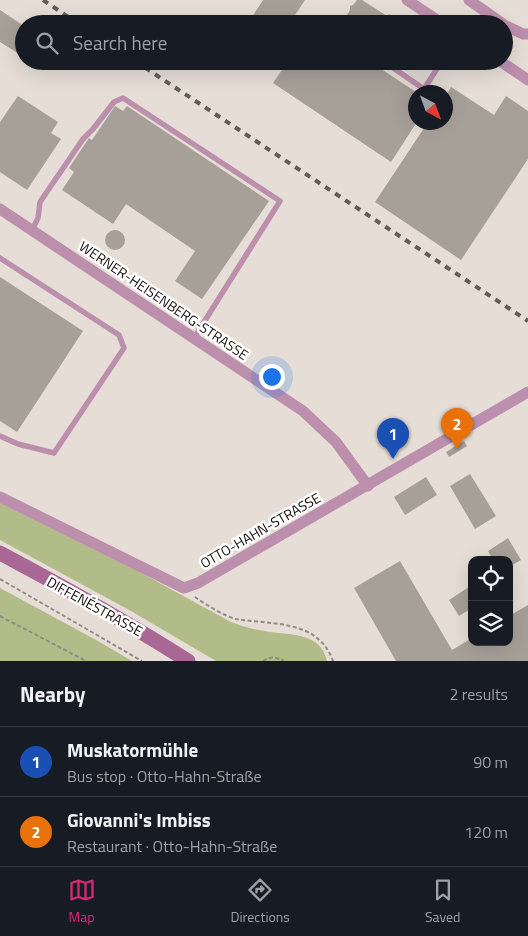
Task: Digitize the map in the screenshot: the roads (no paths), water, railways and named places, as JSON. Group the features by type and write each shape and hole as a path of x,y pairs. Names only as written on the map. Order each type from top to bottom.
{"main road":[{"name":"DIFFENÉSTRASSE","path":"0,554 86,600 188,661"}],"street":[{"path":"407,0 430,15"},
{"path":"469,0 490,15"},
{"path":"513,29 528,34"},
{"path":"513,70 528,80"},
{"name":"WERNER-HEISENBERG-STRASSE","path":"0,209 303,411 336,442 368,486"},
{"name":"OTTO-HAHN-STRASSE","path":"0,497 184,588 198,583 528,392"}],"lane":[{"path":"396,70 424,89 436,70"},
{"path":"32,230 38,218 40,202 83,139 93,130 114,102 123,98 280,201 194,338"},
{"path":"0,258 119,335 124,348 54,453 18,444 0,436"}],"railway":[{"path":"43,0 66,15"},
{"path":"149,70 528,321"}],"place":[{"name":"Giovanni's Imbiss","path":"457,449"},
{"name":"Muskatormühle","path":"393,459"}]}
